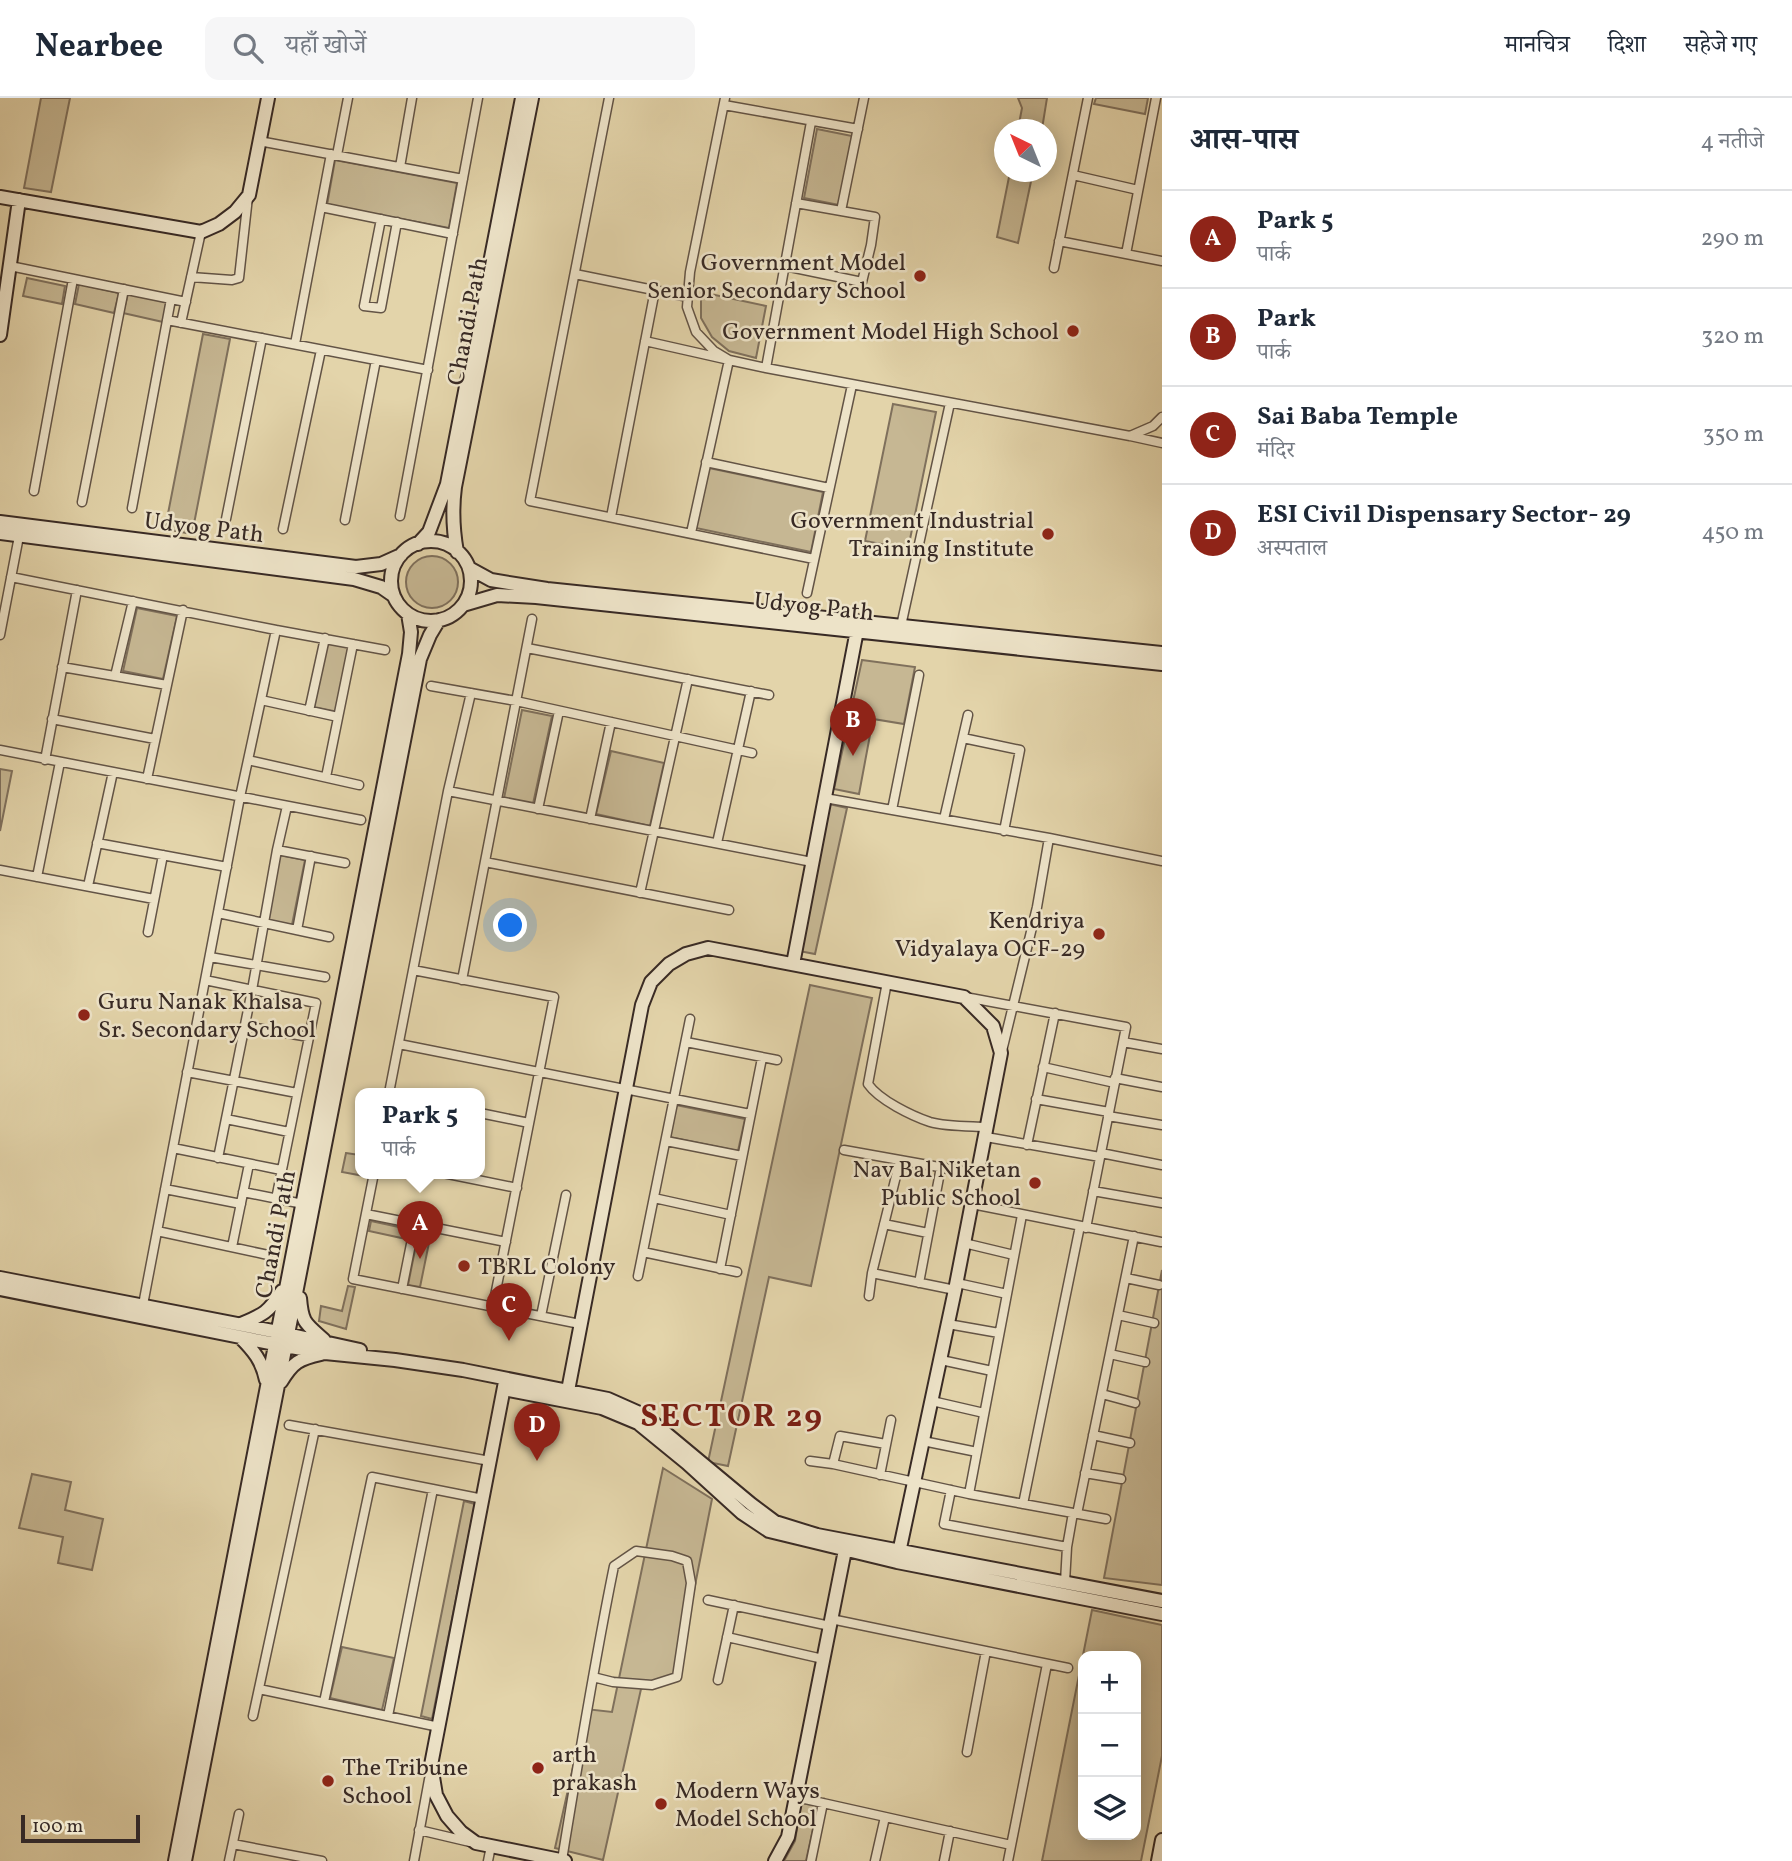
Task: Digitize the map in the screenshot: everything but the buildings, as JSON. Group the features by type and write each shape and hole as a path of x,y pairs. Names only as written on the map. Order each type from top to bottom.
{"main road":[{"path":"0,197 201,232 236,212 249,195 268,98"},
{"name":"Chandi Path","path":"418,544 429,532 447,484 522,98"},
{"name":"Chandi Path","path":"457,552 452,508 455,487 532,98"},
{"path":"0,335 19,200"},
{"name":"Udyog Path","path":"0,522 20,530 354,579 381,587 394,596"},
{"name":"Udyog Path","path":"0,533 20,530 356,567 381,564 401,555"},
{"path":"418,544 444,544 457,552 469,568 471,582 463,606 439,620 416,618 408,614 394,596 391,581 393,569 401,555 418,544"},
{"name":"Udyog Path","path":"469,568 491,580 547,589 1162,664"},
{"name":"Udyog Path","path":"463,606 497,595 537,597 858,627 901,626 1162,653"},
{"name":"Chandi Path","path":"293,1283 303,1204 409,654 411,632 408,614"},
{"name":"Chandi Path","path":"175,1861 420,659 439,620"},
{"path":"793,964 858,627"},
{"path":"566,1396 642,1005 651,982 669,964 686,954 708,948 964,997 993,1027 1001,1054 956,1287 899,1557"},
{"path":"0,1278 142,1311 282,1339 463,1370 505,1384 566,1396 638,1423 687,1462 742,1513 769,1531 1162,1614"},
{"path":"240,1330 263,1315 293,1283"},
{"path":"293,1283 302,1317 326,1347"},
{"path":"0,1289 142,1311"},
{"path":"240,1330 263,1364 272,1389 302,1359 326,1347"},
{"path":"505,1384 431,1765 436,1795 447,1816 461,1832 476,1843 563,1861"},
{"name":"Chandi Path","path":"185,1861 272,1389"},
{"path":"775,1861 788,1837 846,1546"},
{"path":"899,1557 1065,1582 1162,1601"},
{"path":"1158,1861 1162,1840"}],"street":[{"path":"295,344 321,207 348,98"},
{"path":"400,167 412,98"},
{"path":"400,516 478,98"},
{"path":"608,98 530,502 814,559"},
{"path":"841,211 864,98"},
{"path":"1054,268 1088,98"},
{"path":"1126,254 1156,98"},
{"path":"729,360 714,351 696,332 687,307 690,272 724,102 811,122 858,129"},
{"path":"766,368 811,122"},
{"path":"259,141 463,179"},
{"path":"1073,176 1138,190"},
{"path":"191,277 232,280 239,278 249,195"},
{"path":"785,266 862,282 871,245 875,217 796,203"},
{"path":"321,207 453,233"},
{"path":"381,219 364,306 381,309 397,222"},
{"path":"181,323 201,232"},
{"path":"1059,241 1162,261"},
{"path":"10,266 186,302"},
{"path":"575,274 688,297"},
{"path":"34,491 73,279"},
{"path":"82,502 124,289"},
{"path":"611,517 655,290"},
{"path":"132,508 171,299"},
{"path":"167,320 428,370"},
{"path":"226,519 262,338"},
{"path":"645,341 852,385 1162,443"},
{"path":"283,529 321,350"},
{"path":"345,520 376,360"},
{"path":"691,533 729,360"},
{"path":"807,593 852,385"},
{"path":"901,626 950,402"},
{"path":"1130,436 1153,426 1162,417"},
{"path":"706,462 829,488"},
{"path":"0,635 20,530"},
{"path":"11,577 386,650"},
{"path":"44,760 77,590"},
{"path":"115,676 133,601"},
{"path":"147,779 183,610"},
{"path":"462,980 532,619"},
{"path":"142,1311 240,797 276,630"},
{"path":"309,710 325,638"},
{"path":"326,778 353,644"},
{"path":"527,648 769,695"},
{"path":"62,667 167,685"},
{"path":"892,810 919,676"},
{"path":"640,893 688,679"},
{"path":"431,685 752,753"},
{"path":"717,844 751,691"},
{"path":"390,1088 448,792 471,693"},
{"path":"261,700 338,717"},
{"path":"538,809 559,711"},
{"path":"944,819 968,715"},
{"path":"52,719 155,739"},
{"path":"590,819 611,722"},
{"path":"962,738 1020,750 1004,831"},
{"path":"0,750 361,820"},
{"path":"248,760 359,785"},
{"path":"37,877 60,762"},
{"path":"88,886 113,772"},
{"path":"448,792 812,862"},
{"path":"825,798 1049,838 1162,862"},
{"path":"218,1158 287,806"},
{"path":"1001,1054 1037,907 1049,838"},
{"path":"97,843 227,867"},
{"path":"277,850 345,863"},
{"path":"148,932 163,855"},
{"path":"297,930 311,856"},
{"path":"485,862 729,910"},
{"path":"0,870 155,899"},
{"path":"218,913 329,937"},
{"path":"210,957 325,977"},
{"path":"413,970 554,997 493,1306"},
{"path":"205,980 316,1003 276,1199"},
{"path":"887,982 868,1084 874,1093 931,1122 986,1132 1027,1145 1162,1165"},
{"path":"964,997 1126,1027 1093,1191 1023,1504"},
{"path":"1027,1145 1055,1013"},
{"path":"638,1276 690,1020"},
{"path":"245,1026 309,1037"},
{"path":"685,1042 777,1060"},
{"path":"1123,1042 1162,1049"},
{"path":"399,1044 750,1114"},
{"path":"720,1269 762,1058"},
{"path":"1043,1068 1162,1087"},
{"path":"187,1072 297,1093"},
{"path":"1037,1098 1162,1125"},
{"path":"485,1114 529,1123"},
{"path":"226,1119 289,1132"},
{"path":"666,1141 742,1156"},
{"path":"173,1148 281,1170"},
{"path":"844,1150 978,1174"},
{"path":"869,1296 872,1273 900,1160"},
{"path":"232,1247 249,1164"},
{"path":"919,1283 941,1167"},
{"path":"373,1179 353,1279 580,1324"},
{"path":"473,1179 517,1188"},
{"path":"165,1189 241,1204"},
{"path":"1093,1191 1162,1203"},
{"path":"243,1192 303,1204"},
{"path":"541,1316 566,1195"},
{"path":"654,1198 731,1214"},
{"path":"972,1205 1161,1241"},
{"path":"366,1214 506,1242"},
{"path":"969,1494 1022,1215"},
{"path":"402,1289 415,1224"},
{"path":"884,1224 928,1233"},
{"path":"157,1231 268,1255"},
{"path":"1065,1582 1067,1547 1134,1236"},
{"path":"964,1243 1014,1255"},
{"path":"643,1252 737,1272"},
{"path":"872,1273 919,1283 1007,1294"},
{"path":"1126,1278 1159,1285"},
{"path":"1118,1315 1154,1324"},
{"path":"948,1324 999,1333"},
{"path":"1110,1354 1145,1362"},
{"path":"940,1360 992,1371"},
{"path":"1102,1394 1135,1403"},
{"path":"932,1401 984,1413"},
{"path":"880,1475 891,1420"},
{"path":"289,1425 490,1461"},
{"path":"253,1716 315,1429"},
{"path":"1093,1435 1129,1443"},
{"path":"833,1464 839,1436 886,1444"},
{"path":"923,1441 977,1452"},
{"path":"810,1461 1106,1519"},
{"path":"1085,1473 1121,1479"},
{"path":"324,1702 372,1477 483,1499"},
{"path":"388,1716 433,1489"},
{"path":"951,1490 944,1524 1067,1547"},
{"path":"563,1861 593,1677 614,1566 636,1551 687,1561 691,1583 677,1677 652,1685 613,1682 593,1677"},
{"path":"708,1600 1068,1668"},
{"path":"718,1680 734,1605"},
{"path":"727,1637 823,1659"},
{"path":"967,1752 986,1651"},
{"path":"1008,1861 1047,1664"},
{"path":"259,1689 439,1727"},
{"path":"414,1861 431,1765"},
{"path":"796,1797 1011,1844"},
{"path":"811,1861 823,1803"},
{"path":"229,1861 239,1814"},
{"path":"875,1861 885,1817"},
{"path":"419,1830 476,1843"},
{"path":"944,1861 950,1831"},
{"path":"233,1843 295,1858 322,1861"},
{"path":"488,1861 491,1846"}],"shaded area":[{"path":"41,98 70,98 51,192 24,188"},
{"path":"1018,98 1047,98 1044,119 1020,119 1022,108"},
{"path":"1096,98 1148,98 1145,114 1094,104"},
{"path":"817,129 852,136 839,205 804,198"},
{"path":"335,160 457,183 449,228 327,205"},
{"path":"1008,182 1031,182 1018,243 997,237"},
{"path":"27,278 65,286 62,304 23,296"},
{"path":"79,284 119,293 114,313 75,304"},
{"path":"701,292 766,306 756,358 729,351 712,337 701,318"},
{"path":"128,294 167,302 163,322 123,313"},
{"path":"203,334 230,339 192,534 165,529"},
{"path":"893,404 936,412 908,549 865,541"},
{"path":"709,468 823,492 811,552 696,528"},
{"path":"432,556 451,563 458,582 451,601 432,608 413,601 406,582 413,563"},
{"path":"137,608 177,616 163,679 123,671"},
{"path":"327,642 351,646 338,712 314,707"},
{"path":"862,660 915,667 904,724 873,719 859,794 834,789"},
{"path":"522,710 552,716 533,804 504,798"},
{"path":"611,751 664,763 650,826 596,814"},
{"path":"0,769 12,771 0,831"},
{"path":"829,804 847,808 815,954 799,951"},
{"path":"280,855 305,860 292,925 268,920"},
{"path":"810,985 872,998 811,1286 769,1277 728,1466 708,1462"},
{"path":"676,1105 745,1119 738,1151 669,1137"},
{"path":"346,1153 355,1154 355,1174 342,1172"},
{"path":"371,1221 408,1229 406,1239 369,1231"},
{"path":"419,1230 431,1233 420,1287 408,1285"},
{"path":"1162,1270 1162,1585 1104,1578"},
{"path":"348,1286 355,1287 346,1329 319,1321 321,1306 342,1311"},
{"path":"663,1468 712,1499 677,1677 641,1689 603,1860 555,1848 586,1709 612,1712"},
{"path":"32,1474 71,1482 65,1510 103,1519 92,1570 58,1563 63,1537 19,1528"},
{"path":"464,1501 475,1504 432,1719 421,1716"},
{"path":"1092,1610 1162,1625 1162,1756 1141,1861 1042,1861 1078,1680 1078,1840 1141,1840 1141,1651 1084,1651"},
{"path":"342,1647 394,1658 382,1710 330,1698"},
{"path":"801,1803 818,1806 806,1861 784,1861 795,1841"}],"place":[{"name":"Government Model Senior Secondary School","path":"920,276"},
{"name":"Government Model High School","path":"1073,331"},
{"name":"Government Industrial Training Institute","path":"1048,534"},
{"name":"Park","path":"853,756"},
{"name":"Kendriya Vidyalaya OCF-29","path":"1099,934"},
{"name":"Guru Nanak Khalsa Sr. Secondary School","path":"84,1015"},
{"name":"Nav Bal Niketan Public School","path":"1035,1183"},
{"name":"Park 5","path":"420,1259"},
{"name":"TBRL Colony","path":"464,1266"},
{"name":"Sai Baba Temple","path":"509,1341"},
{"name":"ESI Civil Dispensary Sector- 29","path":"537,1461"},
{"name":"arth prakash","path":"538,1768"},
{"name":"The Tribune School","path":"328,1781"},
{"name":"Modern Ways Model School","path":"661,1804"}],"district":[{"name":"SECTOR 29","path":"732,1415"}]}
